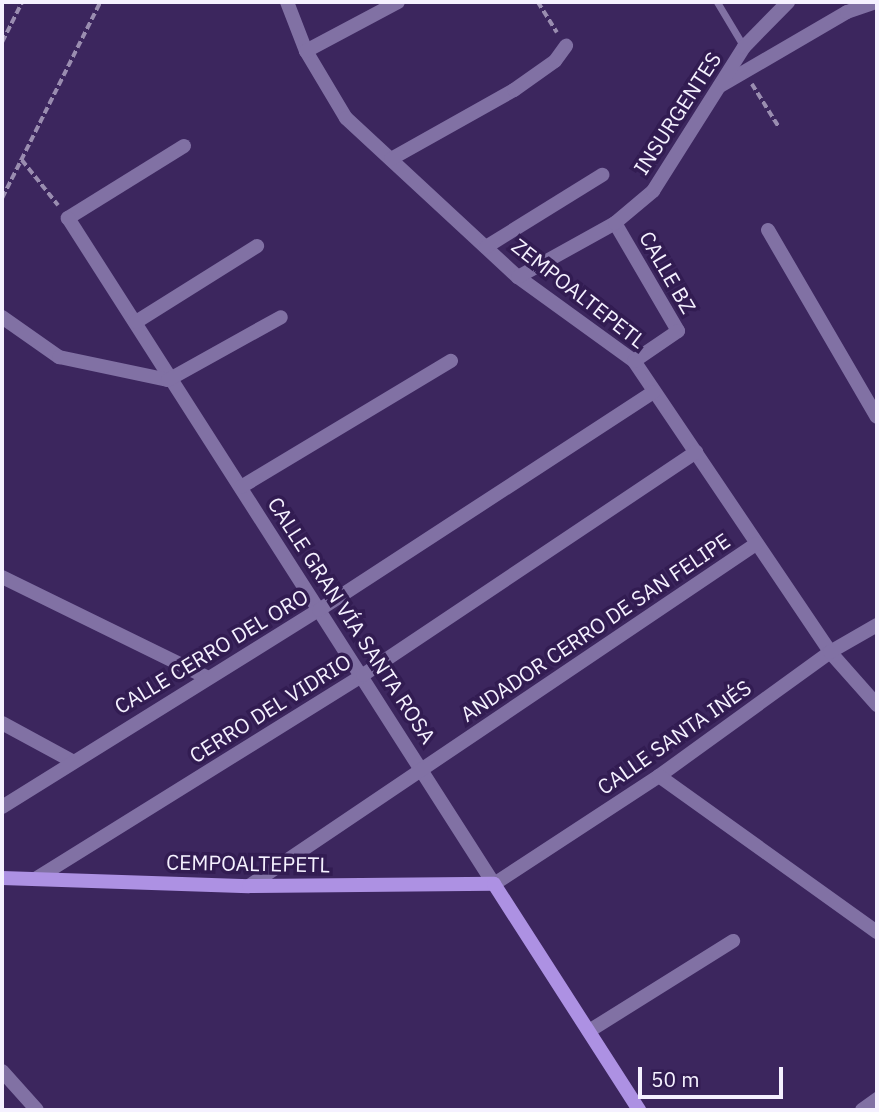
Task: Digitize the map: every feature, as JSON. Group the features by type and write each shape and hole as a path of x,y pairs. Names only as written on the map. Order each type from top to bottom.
{"street":[{"name":"ZEMPOALTEPETL","path":"287,2 306,51 346,118 518,276 634,362 830,652 877,705"},
{"path":"306,51 398,2"},
{"name":"INSURGENTES","path":"518,276 615,223 653,191 744,47 788,2"},
{"path":"719,87 746,75 847,12 876,2"},
{"path":"391,159 514,90 555,61 565,46"},
{"path":"68,218 184,146"},
{"path":"486,247 602,175"},
{"name":"CALLE GRAN VÍA SANTA ROSA","path":"68,218 136,322 168,380 242,487 639,1110"},
{"name":"CALLE BZ","path":"615,223 678,331 634,362"},
{"path":"768,230 877,417"},
{"path":"136,322 257,246"},
{"path":"2,317 59,357 168,380 281,317"},
{"path":"242,487 450,361"},
{"name":"CALLE CERRO DEL ORO","path":"2,807 206,677 319,610 653,392"},
{"name":"CERRO DEL VIDRIO","path":"37,878 363,675 696,452"},
{"name":"ANDADOR CERRO DE SAN FELIPE","path":"249,886 756,544"},
{"path":"2,577 206,677"},
{"name":"CALLE SANTA INÉS","path":"495,884 659,776 830,652 877,625"},
{"path":"2,723 72,761"},
{"path":"659,776 877,932"},
{"name":"CEMPOALTEPETL","path":"2,878 249,886 495,884"},
{"path":"589,1031 733,941"},
{"path":"2,1071 37,1110"},
{"path":"862,1110 877,1099"}],"lane":[{"path":"717,2 744,47"}],"path":[{"path":"2,42 22,2"},
{"path":"2,198 100,2"},
{"path":"538,2 565,46"},
{"path":"746,75 779,127"},
{"path":"22,160 68,218"}]}
